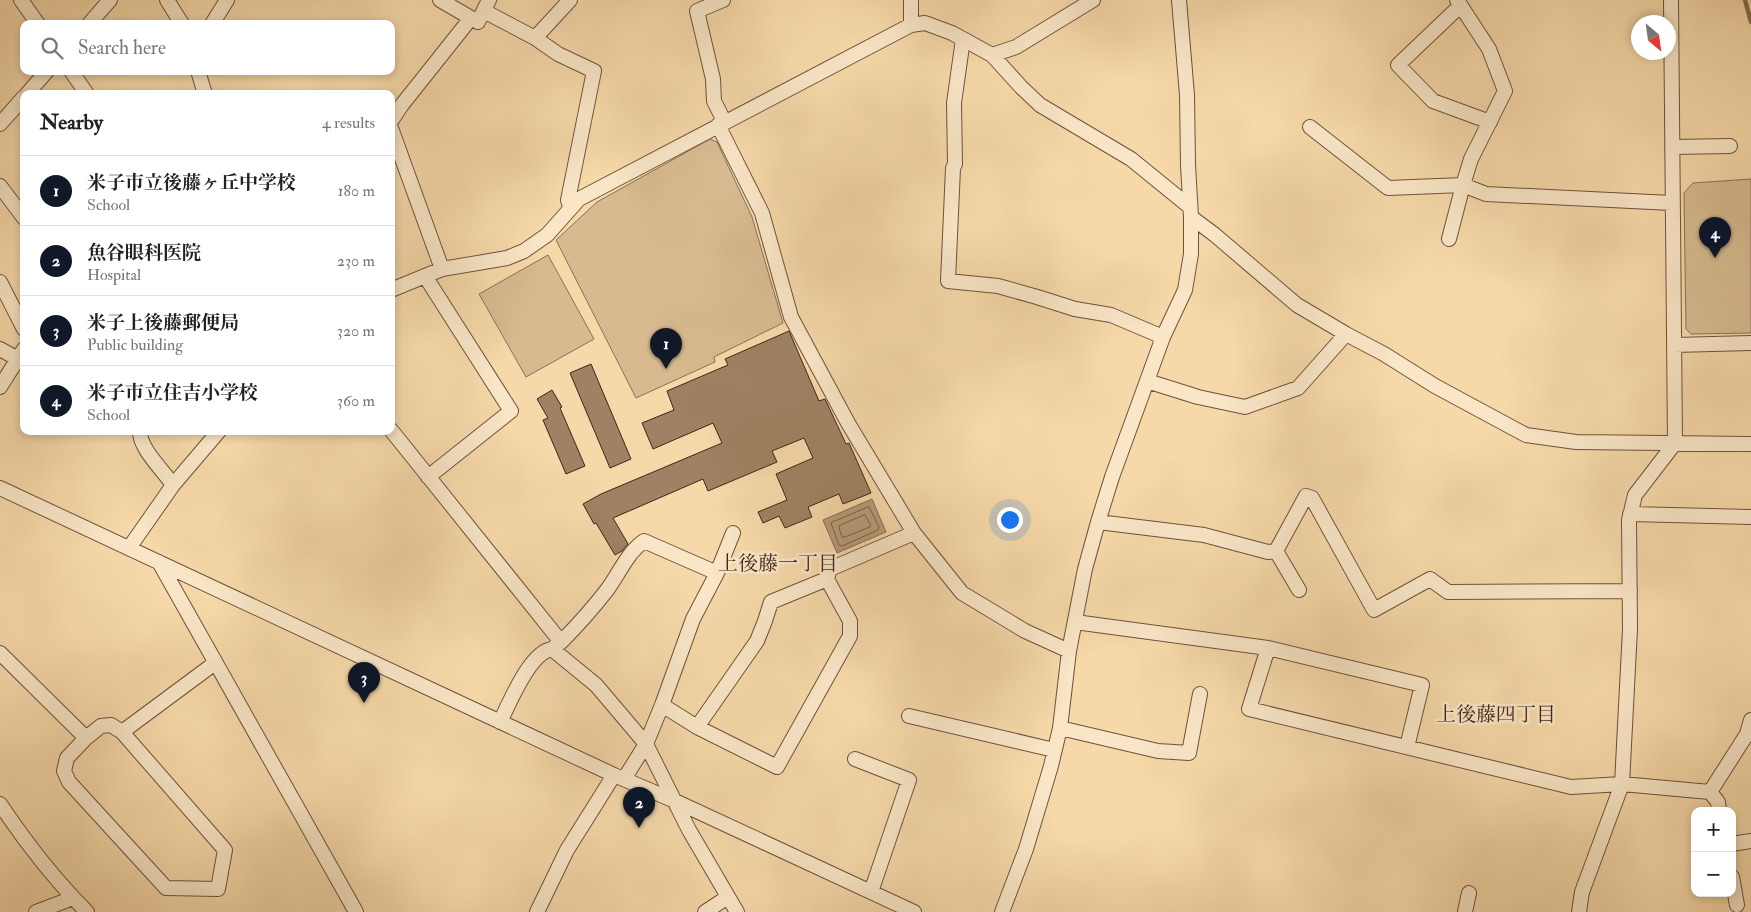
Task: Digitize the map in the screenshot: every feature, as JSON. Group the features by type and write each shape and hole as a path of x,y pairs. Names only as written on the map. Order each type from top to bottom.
{"street":[{"path":"21,0 35,20"},
{"path":"92,20 110,0"},
{"path":"167,0 180,20"},
{"path":"214,20 227,0"},
{"path":"440,0 478,22 487,5 558,54 594,71 568,200 570,207"},
{"path":"535,38 570,0"},
{"path":"723,0 697,11 713,79 714,100 721,123 762,213 791,317 848,423 914,533 962,593 1025,631 1069,650"},
{"path":"911,0 911,25"},
{"path":"992,55 1016,47 1093,0"},
{"path":"1002,912 1026,849 1060,728 1069,650 1085,569 1098,522 1112,477 1163,336 1185,290 1191,254 1191,212 1187,95 1180,0"},
{"path":"1579,912 1582,892 1622,784 1630,629 1630,514 1635,496 1675,442 1671,0"},
{"path":"1449,239 1471,159 1490,122 1505,91 1488,49 1458,3 1398,65 1433,101 1490,122"},
{"path":"395,116 471,18"},
{"path":"395,288 442,269 507,258 524,251 547,235 579,199 911,25 925,23 963,39 992,55 1040,105 1131,159 1215,235 1297,305 1384,354 1435,386 1526,435 1576,442 1751,444"},
{"path":"963,39 954,103 955,164 953,168 948,281 998,286 1075,310 1112,315 1163,336"},
{"path":"30,90 44,75"},
{"path":"74,75 84,90"},
{"path":"199,75 204,90"},
{"path":"0,124 20,102"},
{"path":"1310,127 1388,188 1464,184 1486,194 1672,203"},
{"path":"395,139 442,269"},
{"path":"1672,147 1730,146"},
{"path":"0,186 20,213"},
{"path":"424,276 511,411 428,477"},
{"path":"0,282 20,320"},
{"path":"1147,381 1198,398 1245,407 1298,388 1346,334"},
{"path":"1674,345 1751,343"},
{"path":"0,349 20,354"},
{"path":"0,387 20,356"},
{"path":"140,435 144,448 173,484"},
{"path":"129,548 173,484 216,435"},
{"path":"395,435 556,646 596,685 646,744 689,830 737,912"},
{"path":"0,488 500,722 914,912"},
{"path":"1276,551 1306,496 1312,498 1374,610 1430,579 1448,592 1630,591"},
{"path":"1630,514 1751,517"},
{"path":"1098,522 1204,535 1268,552 1276,551"},
{"path":"662,706 697,727 777,767 850,636 850,620 827,579 830,569 914,533"},
{"path":"537,912 567,850 619,777 646,744 693,620 717,573 733,534"},
{"path":"500,722 531,663 545,650 556,646 575,628 607,589 636,547 644,541 717,573"},
{"path":"1276,551 1300,590"},
{"path":"159,562 356,912"},
{"path":"697,727 756,641 771,602 827,579"},
{"path":"1075,622 1268,648 1422,685 1407,747"},
{"path":"1268,648 1249,709 1571,787 1622,784 1710,792 1718,802 1719,807"},
{"path":"0,653 86,738"},
{"path":"122,732 215,663"},
{"path":"1060,728 1158,751 1188,753 1200,694"},
{"path":"909,716 1054,750"},
{"path":"1710,792 1747,734 1751,720"},
{"path":"111,725 122,732 225,850 218,889 166,888 69,782 64,770 67,758 86,738 101,726 111,725"},
{"path":"856,759 909,780 871,892"},
{"path":"0,804 26,844 87,912"},
{"path":"1736,843 1751,841"},
{"path":"1465,912 1469,893"},
{"path":"705,912 728,897"},
{"path":"1736,897 1737,905"},
{"path":"36,912 73,898"}],"shaded area":[{"path":"710,139 717,142 752,217 783,323 714,357 715,362 636,398 556,240 597,202"},
{"path":"1751,179 1751,333 1691,334 1686,329 1684,193 1693,183"},
{"path":"548,255 594,339 526,377 479,294"}],"water":[{"path":"872,499 886,532 837,553 823,520"}],"building":[{"path":"789,331 819,401 825,399 846,444 849,443 871,493 843,504 839,494 808,507 812,517 785,528 779,516 763,523 758,512 787,500 776,474 813,458 804,438 772,451 777,462 708,491 703,479 613,518 628,544 615,555 583,504 601,494 722,443 713,423 653,449 642,423 674,410 667,391 728,365 725,359"},
{"path":"591,364 631,459 610,468 570,373"},
{"path":"552,390 562,407 560,408 585,466 566,474 543,420 548,418 537,399"}],"waterway":[{"path":"1745,0 1751,22"}],"place":[{"name":"米子市立住吉小学校","path":"1715,258"},
{"name":"米子市立後藤ヶ丘中学校","path":"666,369"},
{"name":"米子上後藤郵便局","path":"364,703"},
{"name":"魚谷眼科医院","path":"639,828"}],"district":[{"name":"上後藤一丁目","path":"778,563"},
{"name":"上後藤四丁目","path":"1496,714"}]}
